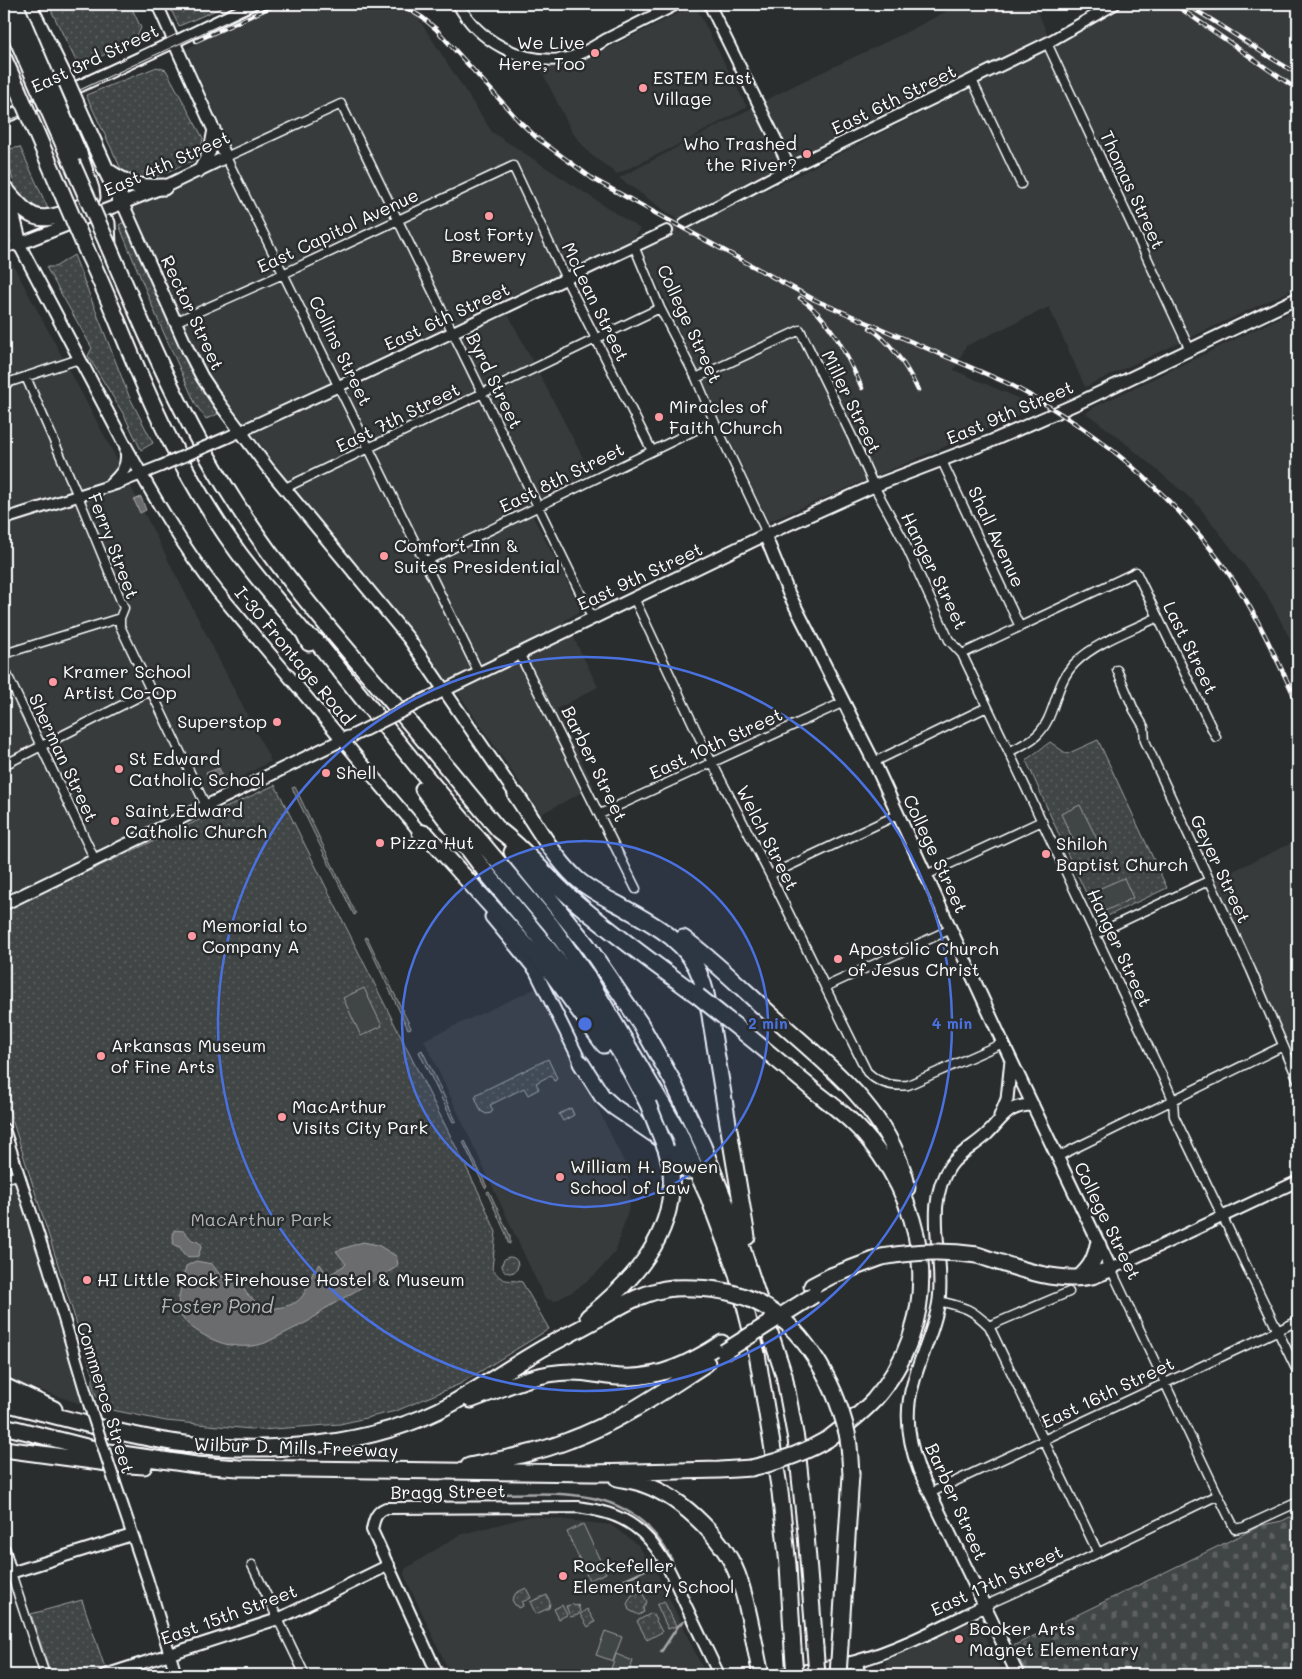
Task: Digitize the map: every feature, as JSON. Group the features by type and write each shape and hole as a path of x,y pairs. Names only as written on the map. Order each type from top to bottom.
{"highway":[{"path":"15,4 107,223 108,245"},
{"path":"28,4 123,204"},
{"path":"4,9 166,378 234,501 273,556 322,619 499,830 507,846 587,945 622,995 660,1057 703,1146 736,1226 784,1375 796,1439 806,1534 817,1675"},
{"path":"4,59 89,256 103,284 147,393 170,441 219,523 250,568 304,633 311,647 437,806 484,870 582,992 623,1056 648,1104 666,1150 671,1171 671,1196 667,1217 657,1243 639,1270 615,1293 589,1316 547,1346"},
{"path":"4,79 17,88"},
{"path":"4,186 24,211 36,217 49,218 60,216 90,201 91,189 58,96"},
{"path":"106,170 124,182 141,188 164,187"},
{"path":"4,186 19,244"},
{"path":"304,633 317,642 416,766 550,925 587,976 678,1131 708,1196 737,1274 757,1354 780,1492 788,1565 795,1675"},
{"path":"516,795 566,866 583,883 649,922 683,947 691,957 702,979 712,1022 753,1278"},
{"path":"499,830 517,843 550,880 572,900 698,996 857,1126 881,1155 900,1186 914,1225 921,1258 918,1311 902,1357 878,1395 853,1420 828,1439 812,1449 793,1457 751,1468 591,1473"},
{"path":"420,832 426,834 553,975 648,1104"},
{"path":"617,904 668,928 696,948 834,1072 860,1098 882,1126 898,1157 908,1186 906,1200"},
{"path":"581,1063 602,1096 614,1107 661,1139 676,1154 695,1182 737,1274"},
{"path":"1080,1277 1095,1258 1098,1245"},
{"path":"444,1471 516,1457 571,1440 634,1410 723,1348 813,1291 831,1276 882,1258 923,1251 951,1251 977,1254 1048,1276 1091,1276 1111,1269"},
{"path":"547,1346 641,1296 660,1289 695,1287 751,1299 769,1308 790,1326 812,1352 827,1376 839,1406 847,1434 851,1475 838,1675"},
{"name":"Wilbur D. Mills Freeway","path":"4,1403 140,1436 182,1443 272,1447 315,1445 392,1428 428,1415 452,1403 547,1346"},
{"path":"428,1415 498,1390 520,1380 546,1374 570,1372 622,1378 647,1376 670,1371 723,1348"},
{"path":"4,1386 87,1424"},
{"name":"Wilbur D. Mills Freeway","path":"4,1426 102,1451 196,1465 239,1468 591,1473"},
{"path":"4,1449 136,1467 196,1465"},
{"path":"591,1473 644,1484 666,1496 693,1515 711,1534 728,1556 740,1581 761,1675"}],"main road":[{"name":"East 3rd Street","path":"4,117 58,96 174,42"},
{"name":"Collins Street","path":"174,42 226,157"},
{"path":"199,171 210,151 214,129"},
{"name":"East 4th Street","path":"19,244 164,187 226,157"},
{"name":"Rector Street","path":"123,204 175,322 202,377 239,432"},
{"name":"I-30 Frontage Road","path":"19,244 141,474 195,563 218,592 347,738 420,832 422,838 535,970 581,1063"},
{"name":"East 9th Street","path":"4,904 765,535 874,486 989,442 1076,404 1298,298"},
{"path":"239,432 409,639 516,795"},
{"path":"109,486 122,473 126,465 127,457 124,443"},
{"name":"College Street","path":"765,535 789,594 874,762 1003,1043 1111,1269"},
{"name":"Barber Street","path":"998,1121 1007,1099 1011,1060"},
{"path":"1007,1099 1026,1092"},
{"name":"Barber Street","path":"1018,1675 913,1455 909,1440 908,1413 913,1382 930,1339 939,1301 941,1271 936,1210 939,1189 953,1163 960,1155 985,1136 998,1121 1014,1107 1033,1105"},
{"name":"East 17th Street","path":"782,1675 857,1661 908,1642 984,1606"},
{"path":"857,1661 858,1675"}],"street":[{"path":"157,4 174,42"},
{"name":"East 3rd Street","path":"174,42 253,4"},
{"path":"458,4 466,18 483,36 508,51 533,58 564,59 584,52 677,4"},
{"path":"709,4 790,168"},
{"name":"East 6th Street","path":"685,223 790,168 1046,43 1115,4"},
{"name":"Thomas Street","path":"1046,43 1190,350"},
{"path":"972,80 1021,184"},
{"name":"East 4th Street","path":"226,157 341,104"},
{"name":"Byrd Street","path":"341,104 593,618"},
{"name":"Collins Street","path":"226,157 479,673"},
{"name":"East Capitol Avenue","path":"175,322 283,274 513,166"},
{"name":"McLean Street","path":"513,166 566,279 652,451"},
{"name":"East 6th Street","path":"141,474 226,438 339,386 668,231"},
{"name":"East 4th Street","path":"4,249 19,244"},
{"name":"College Street","path":"634,246 660,308 696,378 764,527 765,535"},
{"name":"East 7th Street","path":"285,488 660,308"},
{"name":"Miller Street","path":"696,378 800,330 874,486"},
{"path":"4,384 79,359"},
{"name":"Ferry Street","path":"26,377 124,608 120,618 120,626 206,806"},
{"name":"East 8th Street","path":"424,562 714,421"},
{"name":"Shall Avenue","path":"942,461 1020,627"},
{"path":"4,519 141,474"},
{"name":"Hanger Street","path":"874,486 903,539 949,640 962,654 1042,821 1173,1100 1174,1116 1224,1216 1298,1373"},
{"name":"Last Street","path":"1020,627 1136,572 1216,737"},
{"name":"Welch Street","path":"634,598 712,762 770,875 862,1066 870,1075 883,1083 899,1086 912,1084 1003,1043"},
{"path":"1009,752 1037,736 1047,722 1061,682 1075,664 1094,648 1158,617"},
{"path":"4,654 120,618"},
{"path":"962,654 1020,627"},
{"name":"Barber Street","path":"520,654 636,889"},
{"name":"Sherman Street","path":"4,668 95,860"},
{"name":"Geyer Street","path":"1117,670 1134,710 1144,727 1145,741 1251,970 1298,1080"},
{"path":"4,765 150,691"},
{"name":"East 10th Street","path":"600,814 844,702"},
{"path":"874,762 987,707"},
{"path":"770,875 897,815"},
{"path":"926,875 1042,821"},
{"path":"1096,934 1208,880"},
{"path":"825,987 951,929"},
{"path":"1057,1157 1283,1046"},
{"name":"Commerce Street","path":"4,1129 49,1268 90,1407 152,1594 176,1675"},
{"path":"4,1180 18,1175"},
{"path":"1111,1269 1298,1181"},
{"name":"College Street","path":"1111,1269 1164,1383 1236,1529 1298,1502"},
{"path":"990,1326 1069,1292"},
{"path":"939,1301 975,1312 990,1326 1098,1554"},
{"name":"East 16th Street","path":"930,1493 1298,1321"},
{"name":"East 17th Street","path":"984,1606 1098,1554 1218,1495"},
{"name":"Bragg Street","path":"438,1675 372,1530 375,1516 380,1510 386,1508 578,1507 614,1515 635,1526 651,1542 666,1564 719,1675"},
{"path":"8,1574 132,1535"},
{"path":"4,1549 8,1574 45,1675"},
{"path":"252,1565 305,1675"},
{"name":"East 15th Street","path":"105,1675 278,1619 389,1565"}],"shaded area":[{"path":"280,4 409,4 492,132 640,229 621,261 508,314 591,473 527,505 582,611 565,620 598,687 557,709 594,786 541,814 463,700 297,493 203,368 132,205 236,159 186,49"},
{"path":"960,4 1034,4 1048,35 678,220 619,178 795,85 909,31"},
{"path":"1127,4 1298,4 1298,287 1085,387 1049,307 966,346 954,370 1038,407 768,522 642,249 777,185 1059,44"},
{"name":"ESTEM East Village","path":"695,5 747,107 686,141 617,174 590,154 572,132 540,68 572,64"},
{"path":"4,248 111,448 271,761 4,906"},
{"path":"1298,309 1298,654 1266,593 1197,504 1118,437 1086,413 1094,407"},
{"path":"1298,840 1298,1063 1214,880"},
{"path":"539,987 625,1164 629,1183 630,1205 615,1252 596,1274 574,1291 555,1301 545,1299 424,1040"},
{"path":"4,1105 80,1372 90,1407 4,1378"},
{"path":"531,1516 611,1525 638,1545 658,1575 706,1675 451,1675 404,1575 405,1569 459,1535"},
{"name":"Booker Arts Magnet Elementary","path":"976,1618 1004,1675 882,1675 887,1660"}],"green space":[{"path":"48,4 130,4 141,28 135,40 79,67"},
{"path":"168,4 230,4 179,26"},
{"path":"157,67 166,70 203,138 200,155 192,161 148,180 138,180 122,171 86,95"},
{"path":"20,147 50,213 46,215 20,203 4,150"},
{"path":"124,222 179,344 218,414 206,419 196,405 158,320 119,225"},
{"path":"74,255 129,396 153,443 141,450 124,415 88,356 92,348 46,267 55,267"},
{"path":"1098,740 1167,888 1099,920 1026,760 1050,742 1067,754"},
{"name":"MacArthur Park","path":"275,785 479,1193 496,1232 492,1269 503,1279 522,1282 549,1329 460,1384 396,1411 340,1424 261,1430 166,1421 107,1409 98,1398 94,1389 94,1376 4,1094 4,910"},
{"path":"295,787 356,914 354,915 292,788"},
{"path":"1080,805 1098,841 1078,850 1061,814"},
{"path":"1124,878 1133,898 1105,911 1096,890"},
{"path":"367,937 411,1028 408,1029 365,938"},
{"path":"364,988 382,1026 361,1036 343,998"},
{"path":"422,1050 456,1121 453,1122 419,1052"},
{"path":"548,1059 557,1078 556,1080 554,1081 551,1075 536,1083 539,1089 528,1095 524,1088 490,1105 493,1110 491,1113 486,1114 481,1111 475,1097 477,1094"},
{"path":"571,1108 574,1115 563,1121 559,1114"},
{"path":"465,1141 487,1187 485,1188 463,1142"},
{"path":"489,1191 510,1236 510,1244 487,1192"},
{"path":"507,1257 513,1257 518,1262 516,1271 507,1273 502,1268 502,1262"},
{"path":"1298,1513 1298,1675 1027,1675 1013,1646 1262,1525 1282,1521"},
{"path":"583,1524 606,1573 589,1580 567,1532"},
{"path":"526,1588 531,1598 522,1602 523,1606 519,1608 512,1600 516,1593"},
{"path":"643,1594 647,1602 643,1609 644,1612 639,1615 629,1610 627,1604 632,1595"},
{"path":"547,1595 550,1603 549,1608 536,1614 530,1602"},
{"path":"82,1600 105,1668 82,1675 51,1675 31,1614"},
{"path":"664,1601 676,1626 668,1629 657,1605"},
{"path":"574,1604 574,1606 578,1605 580,1611 578,1615 570,1617 566,1606"},
{"path":"562,1605 567,1615 559,1619 554,1609"},
{"path":"587,1609 595,1622 588,1627 580,1614"},
{"path":"652,1613 662,1632 647,1640 637,1621"},
{"path":"605,1631 622,1637 613,1661 596,1655"},
{"path":"616,1654 633,1661 628,1675 609,1675"}],"water":[{"path":"141,497 146,510 140,513 134,500"},
{"path":"219,768 222,774 209,780 206,773"},
{"path":"174,1230 184,1231 192,1240 202,1245 198,1256 187,1256 180,1247 174,1245"},
{"name":"Foster Pond","path":"363,1242 378,1245 396,1256 398,1264 395,1268 323,1310 309,1321 265,1343 243,1346 224,1344 200,1333 185,1322 180,1315 178,1302 186,1266 196,1261 212,1264 221,1276 235,1275 247,1294 265,1310 288,1305 299,1300 307,1289 314,1271 320,1264 328,1276 346,1264 336,1251"}],"waterway":[{"path":"478,1498 481,1494 564,1494 589,1497 613,1504 635,1516 655,1534 671,1561"},
{"path":"617,1583 651,1567 658,1567"},
{"path":"661,1652 678,1626 683,1622"}],"tunnel":[{"path":"667,231 685,223"}],"tram line":[{"path":"4,111 38,99 241,4"},
{"path":"4,122 41,108 265,4"}],"railway":[{"path":"196,41 277,4"},
{"path":"400,4 423,18 436,29 519,121 537,138 593,179 815,300 1007,383 1078,425 1111,450 1143,476 1172,504 1224,567 1254,614 1298,704"},
{"path":"1174,4 1298,90"},
{"path":"1190,7 1298,74"},
{"path":"800,298 821,317 837,338 862,388"},
{"path":"870,328 898,356 918,390"}],"place":[{"name":"We Live Here, Too","path":"595,53"},
{"name":"ESTEM East Village","path":"643,88"},
{"name":"Who Trashed the River?","path":"807,154"},
{"name":"Lost Forty Brewery","path":"489,216"},
{"name":"Miracles of Faith Church","path":"659,417"},
{"name":"Comfort Inn & Suites Presidential","path":"384,556"},
{"name":"Kramer School Artist Co-Op","path":"53,682"},
{"name":"Superstop","path":"277,722"},
{"name":"St Edward Catholic School","path":"119,769"},
{"name":"Shell","path":"326,773"},
{"name":"Saint Edward Catholic Church","path":"115,821"},
{"name":"Pizza Hut","path":"380,843"},
{"name":"Shiloh Baptist Church","path":"1046,854"},
{"name":"Memorial to Company A","path":"192,936"},
{"name":"Apostolic Church of Jesus Christ","path":"838,959"},
{"name":"Arkansas Museum of Fine Arts","path":"101,1056"},
{"name":"MacArthur Visits City Park","path":"282,1117"},
{"name":"William H. Bowen School of Law","path":"560,1177"},
{"name":"HI Little Rock Firehouse Hostel & Museum","path":"87,1280"},
{"name":"Rockefeller Elementary School","path":"563,1576"},
{"name":"Booker Arts Magnet Elementary","path":"959,1639"}]}
